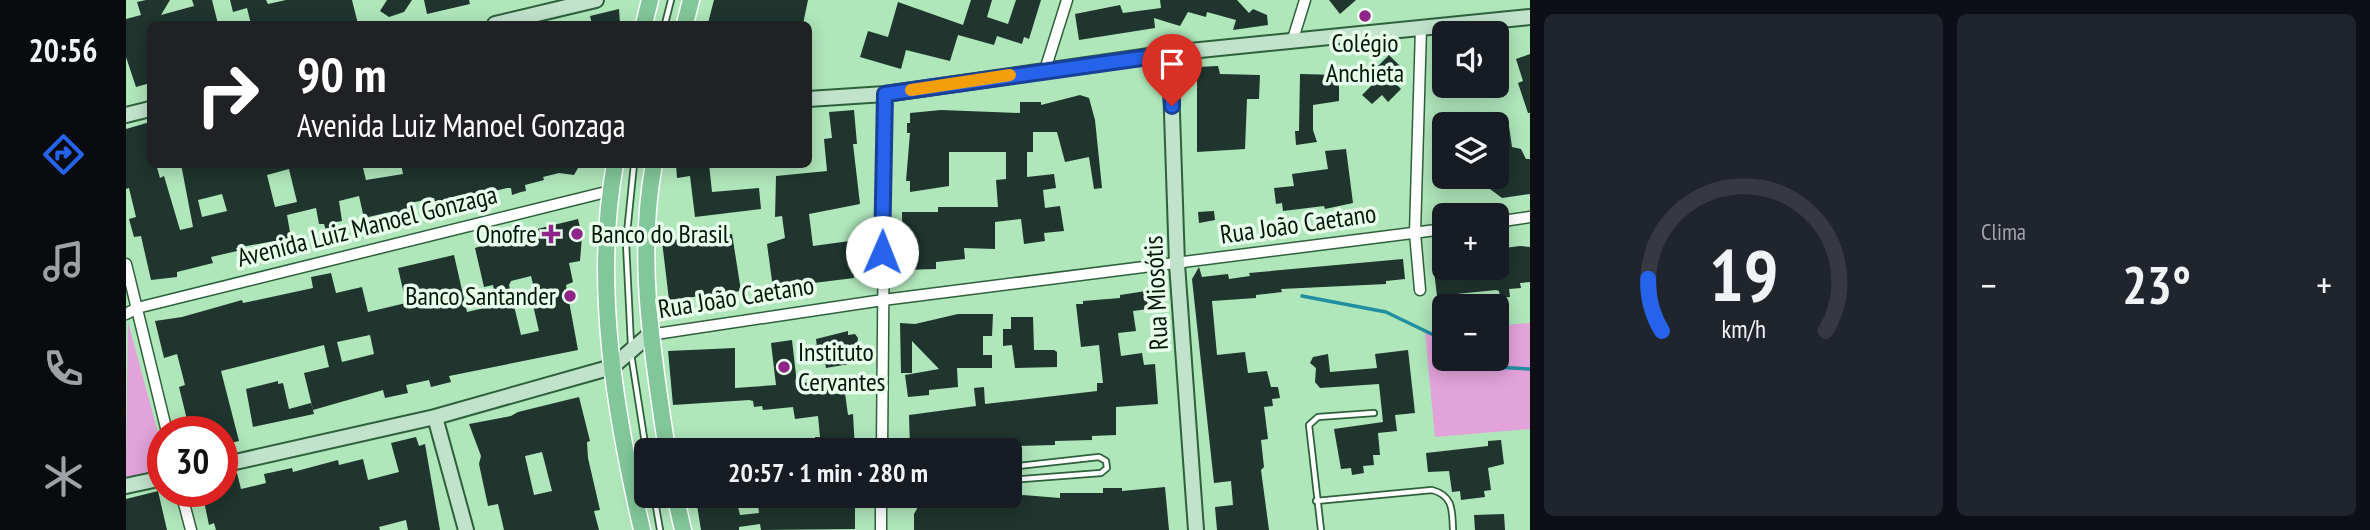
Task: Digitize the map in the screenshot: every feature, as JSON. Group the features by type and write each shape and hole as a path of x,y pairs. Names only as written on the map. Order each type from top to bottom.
{"main road":[{"path":"645,21 650,0"},
{"path":"686,21 691,0"},
{"path":"614,168 606,241 612,367 642,530"},
{"path":"654,168 646,244 649,335 665,438"},
{"path":"678,508 683,530"}],"street":[{"path":"508,21 596,0"},
{"path":"1045,69 1067,0"},
{"path":"1292,42 1305,0"},
{"path":"812,99 885,94 1045,69 1170,54 1530,17"},
{"path":"1420,290 1415,233 1421,29"},
{"name":"Rua Miosótis","path":"1170,54 1177,264 1196,530"},
{"path":"882,438 885,94"},
{"path":"126,114 147,109"},
{"name":"Avenida Luiz Manoel Gonzaga","path":"126,314 137,308 610,191"},
{"path":"1509,220 1530,217"},
{"name":"Rua João Caetano","path":"238,461 435,417 612,367 649,335 883,300 1432,231"},
{"path":"126,264 163,416"},
{"path":"435,417 466,530"},
{"path":"126,486 147,481"},
{"path":"185,507 191,530"},
{"path":"881,508 881,530"}],"lane":[{"path":"666,21 671,0"},
{"path":"634,168 626,243 631,351 644,438"},
{"path":"1321,530 1309,425 1313,419 1374,413"},
{"path":"1022,466 1099,457 1106,461 1107,468 1101,473 1022,479"},
{"path":"1316,501 1432,489 1447,496 1451,505 1453,530"},
{"path":"655,508 659,530"}],"shaded area":[{"path":"128,322 154,416 147,416 147,476 126,481"},
{"path":"1530,323 1530,429 1435,437 1425,332 1432,331 1432,371 1509,371 1509,325"}],"building":[{"path":"170,0 161,15 194,6 192,0 212,0 217,21 147,21 147,84 136,87 126,57 126,19 141,15 137,2"},
{"path":"230,0 266,0 268,4 286,0 352,0 357,21 250,21 247,8 233,12"},
{"path":"387,0 412,0 404,12 389,17 380,11"},
{"path":"424,0 469,0 470,4 427,14"},
{"path":"714,0 808,0 804,21 709,21"},
{"path":"971,0 992,0 987,17 1008,24 1016,0 1041,0 1029,39 1024,37 1022,44 997,36 994,45 958,35 950,61 906,50 901,69 860,57 868,31 888,37 898,2 963,25"},
{"path":"1160,0 1237,0 1249,13 1253,9 1267,15 1268,25 1233,30 1236,20 1207,12 1206,17 1188,12 1180,26 1154,18 1155,28 1079,40 1075,14 1120,5 1123,13 1161,8"},
{"path":"1329,0 1356,0 1340,14"},
{"path":"619,9 620,21 591,21 590,16"},
{"path":"1530,54 1528,113 1518,83 1523,81 1516,59"},
{"path":"1389,55 1402,68 1395,74 1400,78 1395,83 1401,89 1388,102 1382,95 1372,104 1362,95 1374,83 1368,76"},
{"path":"1218,66 1220,74 1260,75 1259,99 1247,99 1245,149 1197,152 1197,67"},
{"path":"1300,74 1339,75 1339,101 1313,105 1313,130 1317,142 1296,145 1295,131 1299,131"},
{"path":"1080,95 1089,98 1095,120 1102,188 1094,189 1089,157 1065,162 1057,132 1033,132 1033,152 1027,152 1027,177 1054,174 1056,188 1043,190 1045,208 1060,206 1064,231 1044,233 1045,241 1024,244 1021,219 995,222 995,249 964,248 965,259 936,262 936,269 903,270 902,212 938,212 938,207 998,207 996,180 1006,179 1006,152 949,152 949,186 910,192 910,181 906,181 910,133 907,133 907,123 910,123 910,113 941,110 1020,113 1020,102 1041,102 1041,105"},
{"path":"854,110 857,144 853,144 860,204 809,214 813,246 850,241 854,278 773,288 767,244 785,238 782,216 775,217 776,176 827,171 824,139 832,138 829,112"},
{"path":"147,123 147,168 157,168 160,178 164,176 180,230 193,227 182,168 363,168 366,180 403,174 402,168 578,168 574,175 559,173 543,177 544,180 525,185 526,191 512,195 511,188 507,188 436,205 434,198 410,203 412,210 391,215 390,212 364,218 359,196 339,201 342,221 336,222 334,228 326,230 324,224 319,224 316,208 287,215 291,238 236,248 237,251 211,257 213,263 177,272 177,277 151,280 141,236 134,237 129,219 136,217 129,188 126,189 126,129","holes":["289,169 297,202 275,207 267,175","222,194 227,211 202,217 198,200"]},
{"path":"1509,126 1512,147 1521,149 1526,159 1530,159 1530,194 1502,198 1490,189 1509,189"},
{"path":"1346,149 1353,203 1325,209 1324,206 1283,211 1282,203 1276,204 1274,188 1294,186 1292,174 1328,169 1325,151"},
{"path":"676,168 709,168 712,192 759,188 761,209 695,217 690,176 677,178"},
{"path":"1214,211 1215,220 1199,223 1198,212"},
{"path":"578,219 582,236 580,261 569,263 573,282 566,285 578,350 449,376 451,382 431,387 429,380 406,385 408,393 385,398 383,390 313,410 304,373 329,367 324,345 221,371 233,416 186,416 179,387 185,385 177,354 164,358 155,321 182,317 242,300 243,303 313,288 311,277 331,273 336,293 362,287 368,312 406,303 398,268 454,255 467,312 497,305 493,285 484,287 475,248 502,240 522,238 521,233","holes":["531,276 538,304 533,305 539,331 521,335 509,285 511,281","370,335 374,354 342,362 337,342"]},
{"path":"732,234 741,291 669,300 662,241"},
{"path":"1509,247 1530,247 1530,282 1520,283 1521,288 1509,289 1510,297 1509,294 1499,294 1496,290 1437,294 1435,280 1509,280"},
{"path":"1403,259 1405,279 1386,281 1386,284 1281,289 1282,292 1256,295 1256,298 1212,301 1217,355 1245,352 1248,373 1267,371 1271,387 1278,387 1280,398 1272,399 1273,406 1264,407 1268,439 1261,440 1264,467 1261,470 1269,530 1217,530 1215,507 1233,505 1231,481 1214,483 1192,279 1199,267 1202,277 1228,274 1229,279 1250,276 1249,273"},
{"path":"1146,291 1148,309 1133,311 1136,331 1118,333 1121,356 1142,353 1144,365 1155,364 1158,404 1116,407 1116,435 1092,436 1092,440 1055,441 1055,445 1022,446 1022,438 910,438 909,415 976,406 974,388 984,387 985,404 1097,391 1097,383 1103,383 1099,345 1081,347 1076,304 1120,298 1120,295"},
{"path":"958,314 993,314 992,336 983,336 983,355 992,355 992,368 957,368 958,387 929,390 929,395 908,397 905,375 939,369 912,341 912,373 901,373 900,323 915,324"},
{"path":"1011,317 1033,317 1034,350 1057,352 1057,367 1015,368 1012,345 1003,346 1003,329 1011,329"},
{"path":"848,331 848,335 855,334 858,338 855,357 848,358 849,364 826,368 824,355 818,356 816,339"},
{"path":"792,340 797,384 825,380 833,387 834,394 845,393 848,415 853,414 854,438 815,438 820,437 818,416 795,419 793,407 763,410 762,406 754,407 753,401 749,400 673,405 668,351 735,348 735,388 776,385 771,343"},
{"path":"1408,350 1415,413 1395,415 1397,431 1378,433 1380,455 1373,455 1374,465 1363,466 1364,473 1352,475 1351,468 1341,469 1334,429 1383,422 1379,384 1320,388 1315,382 1316,368 1310,363 1313,357 1328,354 1330,372 1377,368 1375,354"},
{"path":"278,381 278,384 283,383 289,409 311,403 314,414 253,427 246,389"},
{"path":"579,397 590,441 587,442 588,458 600,510 594,511 599,530 504,530 498,504 488,506 479,464 481,456 469,424 511,416","holes":["542,452 552,491 534,495 525,456"]},
{"path":"416,437 419,446 425,444 440,530 408,530 406,520 379,527 380,530 216,530 214,523 209,525 205,507 238,507 238,477 241,489 266,483 264,474 292,468 293,472 338,460 339,465 363,459 368,480 399,472 391,443"},
{"path":"1501,440 1504,464 1488,468 1491,490 1484,491 1485,497 1461,500 1460,491 1452,492 1449,471 1428,472 1426,453 1488,446 1488,441"},
{"path":"1165,487 1169,530 914,530 914,514 917,508 1022,508 1023,495 1060,498 1060,493 1103,493 1103,488 1122,488 1122,491"},
{"path":"147,494 147,507 162,507 167,530 126,530 126,499"},
{"path":"697,508 738,508 740,515 759,513 758,508 855,508 855,529 761,530 760,524 739,527 739,530 701,530"},
{"path":"1504,514 1505,530 1475,530 1474,515"}],"waterway":[{"path":"1302,296 1386,312 1432,334"},
{"path":"1509,368 1530,369"}],"slow traffic":[{"path":"911,90 1010,75"}],"place":[{"name":"Colégio Anchieta","path":"1365,16"},
{"name":"Onofre","path":"551,234"},
{"name":"Banco do Brasil","path":"577,234"},
{"name":"Banco Santander","path":"570,296"},
{"name":"Instituto Cervantes","path":"784,367"}],"route":[{"path":"882,252 885,94 1045,69 1170,54 1172,106"}]}
